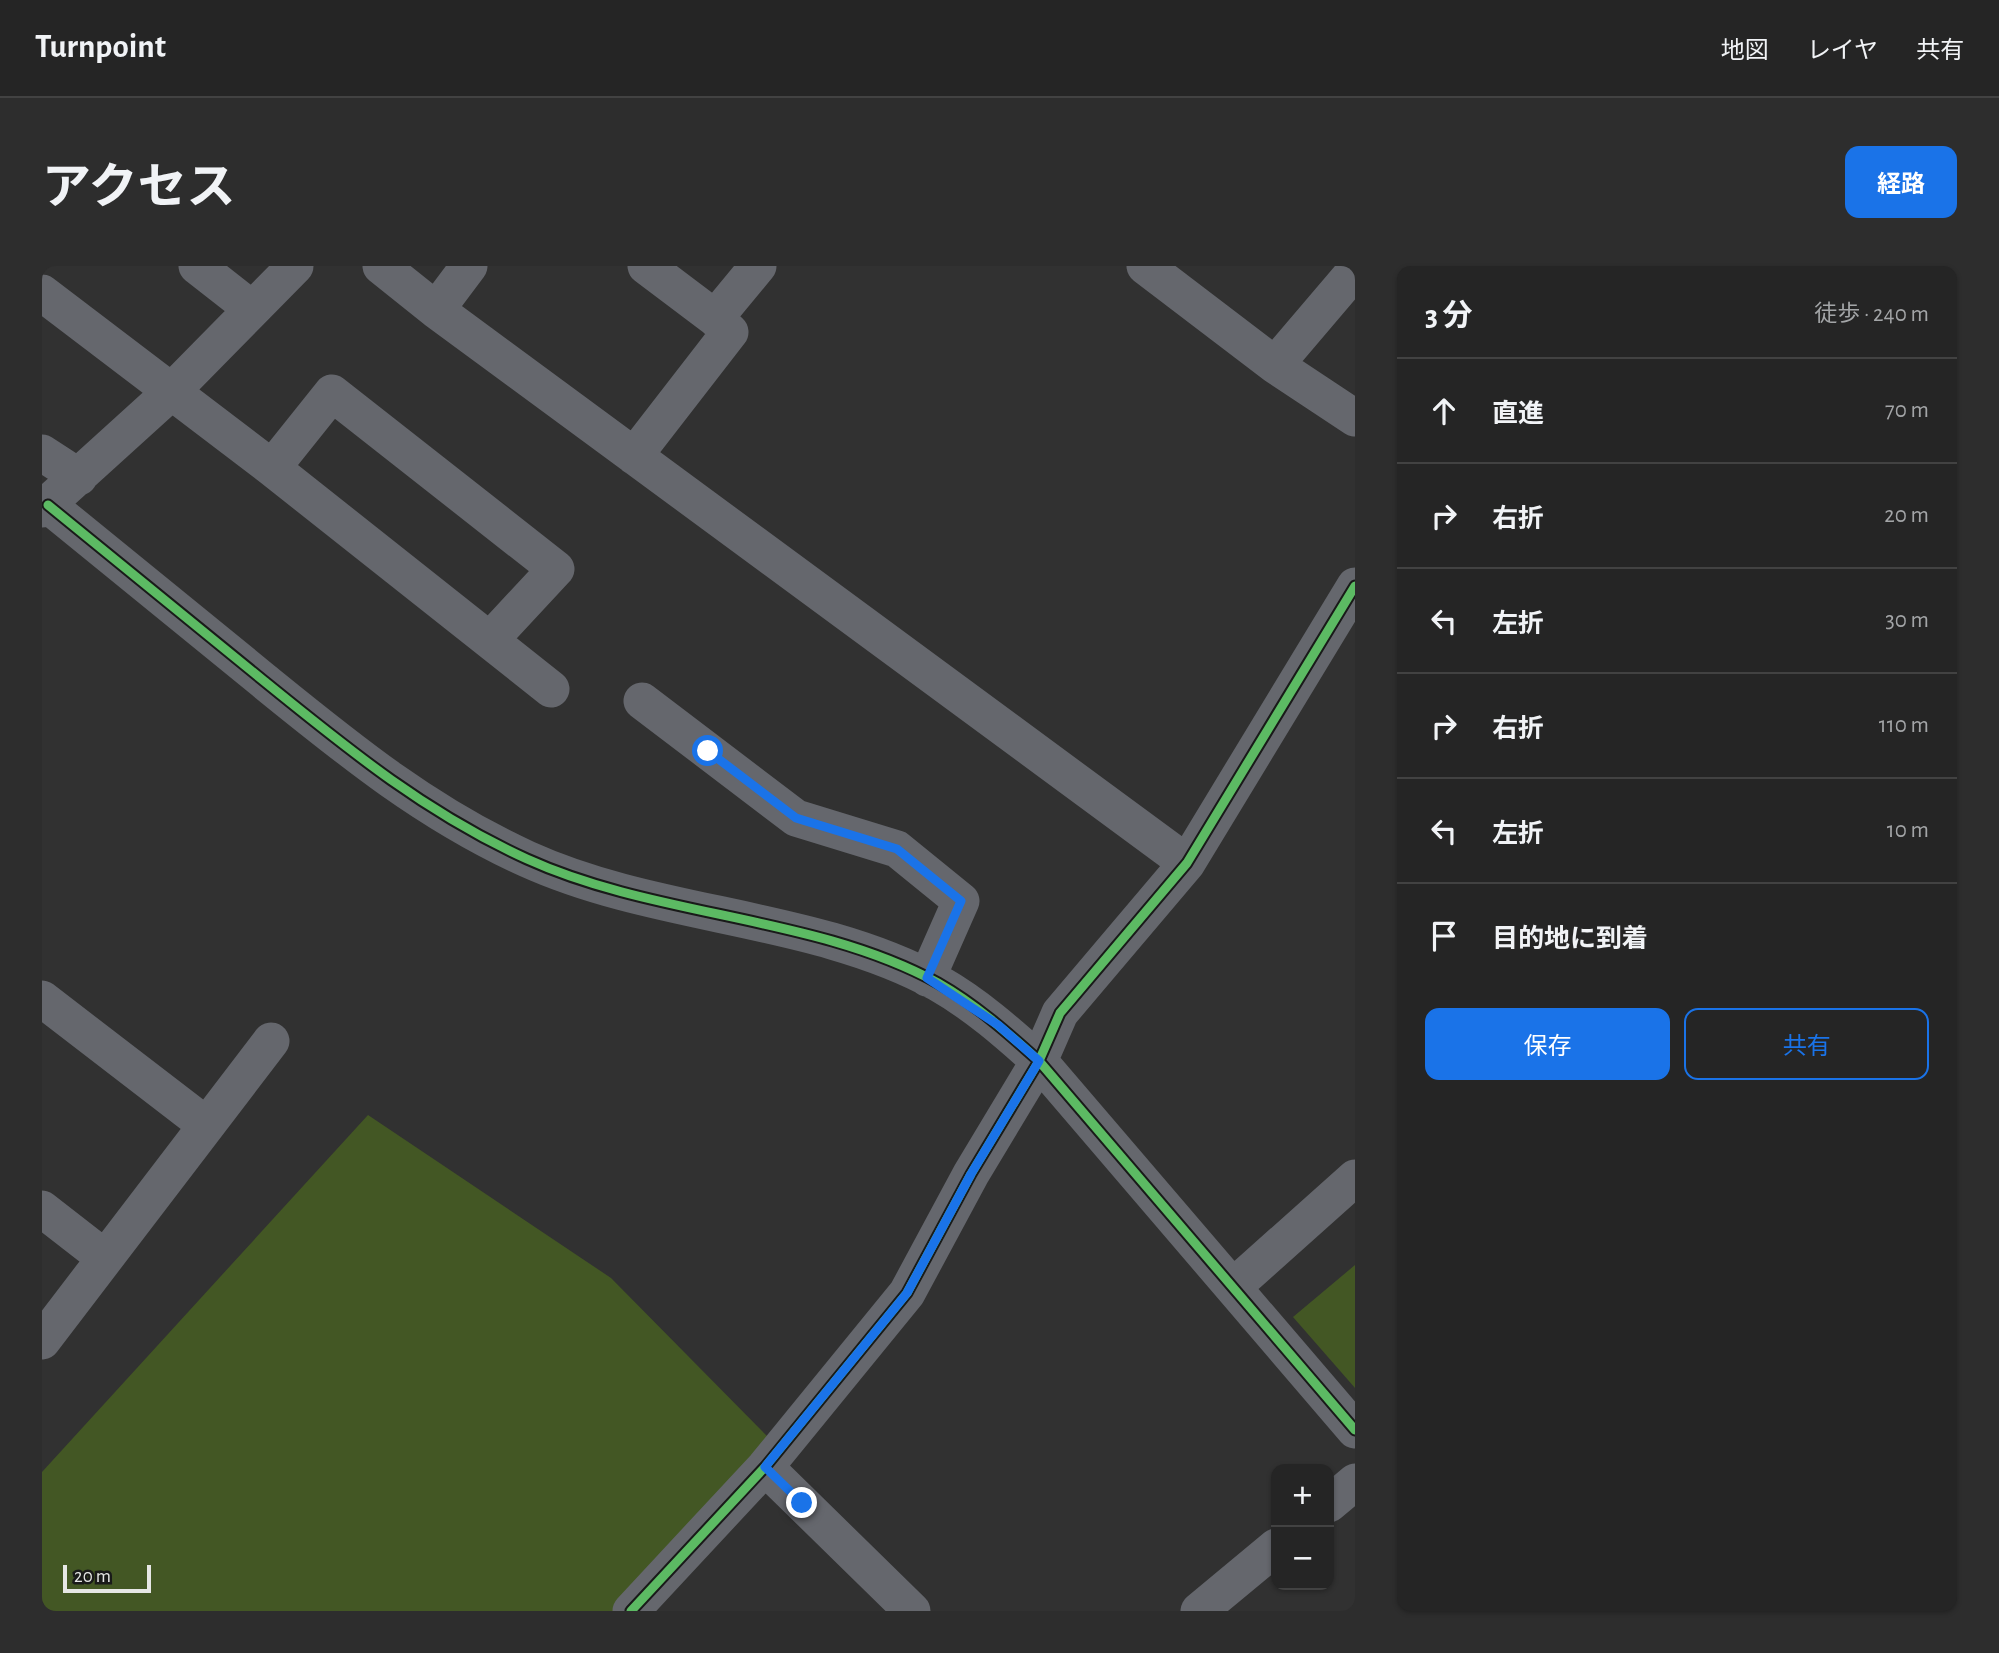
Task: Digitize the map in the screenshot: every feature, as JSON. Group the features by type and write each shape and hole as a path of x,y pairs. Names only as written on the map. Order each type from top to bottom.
{"street":[{"path":"197,266 252,309"},
{"path":"295,266 171,393 45,507 376,771 462,828 530,860 615,893 817,939 881,959 927,978 998,1025 1039,1061 1355,1430"},
{"path":"381,266 436,310 1187,863"},
{"path":"436,310 469,266"},
{"path":"634,456 730,332 646,266"},
{"path":"715,318 758,266"},
{"path":"1145,266 1275,365 1355,418"},
{"path":"1275,365 1355,271"},
{"path":"42,293 272,468 551,689"},
{"path":"272,468 332,393 556,569 490,640"},
{"path":"42,453 79,477"},
{"path":"631,1611 765,1467 907,1293 971,1174 1039,1061 1060,1013 1187,863 1355,586"},
{"path":"642,701 796,818 897,849 961,901 927,978"},
{"path":"42,999 206,1125"},
{"path":"42,1341 271,1041"},
{"path":"1233,1287 1355,1178"},
{"path":"42,1209 105,1258"},
{"path":"765,1467 912,1611"},
{"path":"1334,1500 1355,1482"},
{"path":"1199,1611 1271,1551"}],"green space":[{"path":"368,1115 611,1278 772,1441 613,1611 42,1611 42,1472"},
{"path":"1355,1265 1355,1388 1293,1317"}],"cycle path":[{"path":"48,505 358,756 422,801 490,841 527,859 629,894 840,943 890,961 938,983 965,1000 1039,1061 1355,1430"},
{"path":"631,1611 765,1467 907,1293 971,1174 1039,1061 1060,1013 1187,863 1355,586"}],"route":[{"path":"708,751 796,818 897,849 961,901 927,978 998,1025 1039,1061 971,1174 907,1293 765,1467 802,1503"}]}
